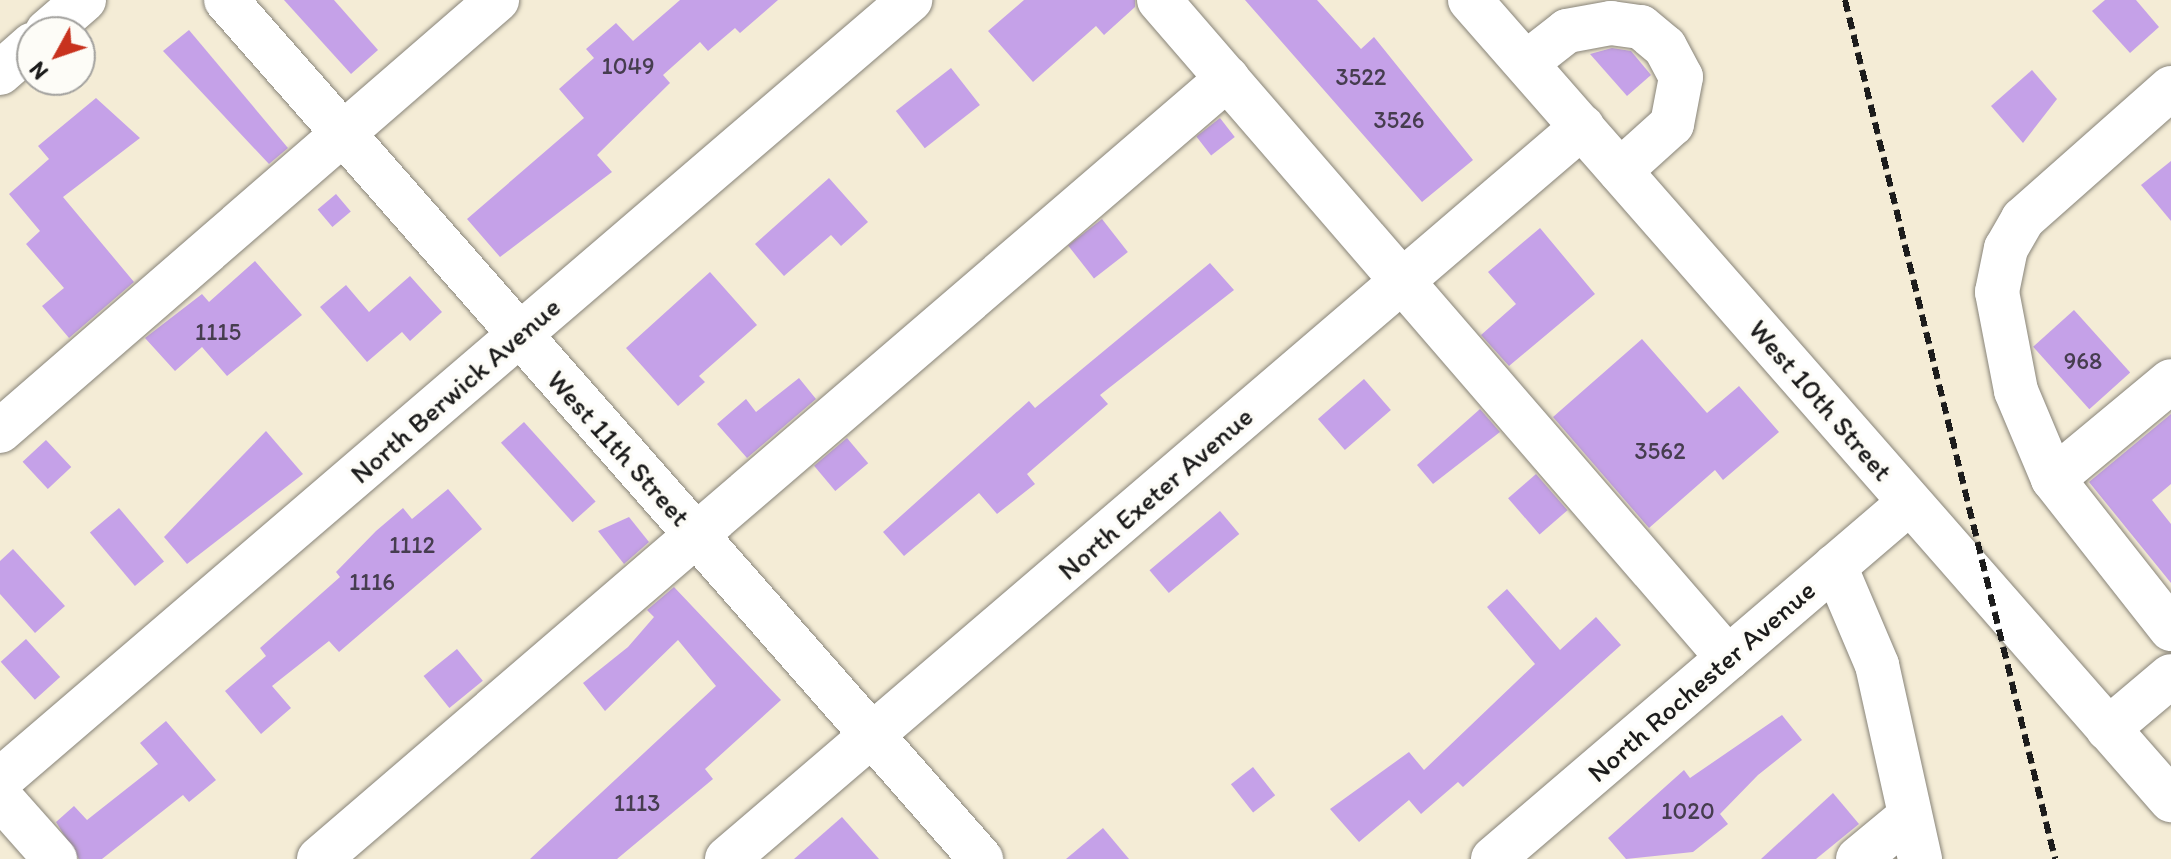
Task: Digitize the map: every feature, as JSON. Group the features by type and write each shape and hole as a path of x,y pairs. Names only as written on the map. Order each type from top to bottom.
{"street":[{"path":"66,16 84,0"},
{"name":"West 11th Street","path":"226,0 981,859"},
{"path":"0,431 497,0"},
{"name":"North Berwick Avenue","path":"0,780 910,0"},
{"path":"1159,0 1405,279 1728,658"},
{"name":"West 10th Street","path":"1470,0 2171,800"},
{"path":"1526,63 1567,31 1611,23 1641,27 1665,47 1681,77 1672,124 1620,171"},
{"path":"0,73 16,59"},
{"path":"319,859 1228,78"},
{"path":"2171,88 2031,210 2002,258 1997,292 2005,348 2053,479 2171,629"},
{"name":"North Exeter Avenue","path":"727,859 1582,127"},
{"path":"2053,479 2171,381"},
{"name":"North Rochester Avenue","path":"1493,859 1909,503"},
{"path":"1835,566 1877,665 1920,859"},
{"path":"2108,729 2171,676"},
{"path":"0,797 55,859"},
{"path":"1858,859 1910,816"}],"building":[{"path":"284,0 334,0 378,50 351,74"},
{"path":"680,0 778,0 740,33 735,28 708,51 700,42 663,75 670,83 597,155 612,172 500,257 467,219 584,118 559,89 594,58 586,49 616,23 633,41"},
{"path":"1024,0 1135,0 1135,7 1104,35 1096,26 1033,82 988,31"},
{"path":"1245,0 1317,0 1361,49 1374,37 1473,160 1422,202"},
{"path":"2105,0 2136,0 2159,27 2130,53 2092,11"},
{"path":"189,30 288,148 269,164 163,51"},
{"path":"1612,48 1631,51 1651,75 1627,96 1590,54"},
{"path":"951,68 980,105 925,148 896,111"},
{"path":"2032,70 2057,99 2023,143 1991,106"},
{"path":"96,98 140,138 63,197 134,282 69,338 42,306 64,288 26,244 40,231 9,194 49,159 38,146"},
{"path":"1220,118 1235,137 1211,155 1196,136"},
{"path":"2171,161 2171,221 2141,185"},
{"path":"829,178 868,222 841,246 831,235 784,276 755,244"},
{"path":"336,194 351,212 332,227 318,209"},
{"path":"1102,219 1128,252 1094,279 1068,245"},
{"path":"1540,228 1595,294 1509,366 1481,335 1516,304 1488,272"},
{"path":"255,261 302,315 227,376 202,347 175,371 145,338 202,294 209,302"},
{"path":"1210,263 1234,290 1100,395 1108,404 1027,474 1035,484 997,514 979,493 904,556 883,532 1029,401 1035,408"},
{"path":"710,272 757,325 699,376 705,382 678,406 626,348"},
{"path":"410,276 442,312 410,341 402,332 367,362 320,307 346,285 369,312"},
{"path":"2074,310 2130,372 2089,409 2033,347"},
{"path":"1642,339 1707,413 1739,386 1779,432 1723,480 1715,470 1649,528 1553,417"},
{"path":"799,378 816,399 747,458 717,424 746,399 756,412"},
{"path":"1364,379 1391,410 1345,450 1318,419"},
{"path":"1480,409 1500,432 1433,484 1417,465"},
{"path":"2171,414 2171,484 2152,500 2171,524 2171,583 2089,482"},
{"path":"524,422 596,502 573,522 501,443"},
{"path":"266,431 303,474 187,564 164,537"},
{"path":"847,438 868,463 835,491 814,466"},
{"path":"46,440 71,467 48,489 23,462"},
{"path":"1536,474 1567,510 1540,535 1508,498"},
{"path":"448,489 482,529 339,652 329,641 272,686 291,708 261,734 225,691 266,656 260,648 340,577 336,572 376,531 403,508 412,519"},
{"path":"119,508 164,562 135,586 90,532"},
{"path":"1220,511 1239,534 1169,593 1150,570"},
{"path":"629,517 649,542 624,564 598,531"},
{"path":"13,549 65,606 35,633 0,594 0,561"},
{"path":"674,587 781,700 705,769 713,779 617,859 530,859 716,686 678,640 605,711 583,683 628,647 654,617 647,610"},
{"path":"1507,589 1560,650 1596,617 1621,645 1463,787 1458,782 1421,814 1409,800 1359,842 1330,809 1409,752 1424,770 1535,664 1487,607"},
{"path":"26,639 60,677 35,700 1,662"},
{"path":"457,649 483,681 449,708 424,676"},
{"path":"1782,715 1802,740 1758,775 1720,814 1728,824 1693,852 1626,859 1608,838 1684,770 1690,778"},
{"path":"166,721 216,780 189,802 183,795 102,859 79,859 56,822 74,806 87,820 158,764 140,743"},
{"path":"1253,767 1275,795 1253,813 1231,784"},
{"path":"1833,793 1859,824 1816,859 1761,859"},
{"path":"842,817 879,859 794,859"},
{"path":"1103,828 1129,859 1066,859"}],"railway":[{"path":"1845,0 2055,859"}]}
